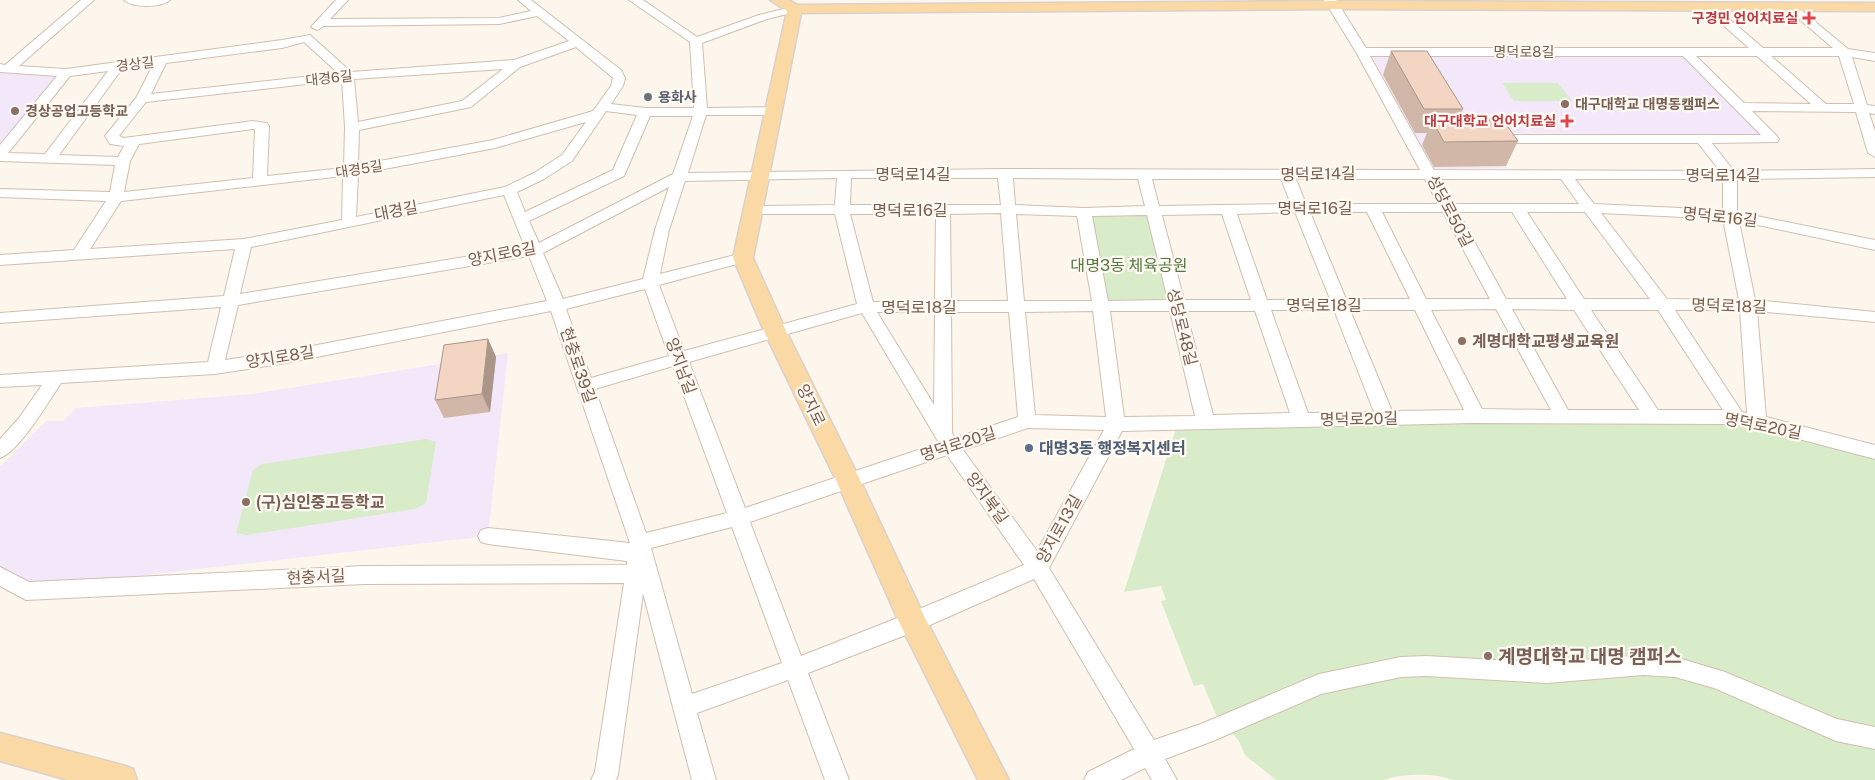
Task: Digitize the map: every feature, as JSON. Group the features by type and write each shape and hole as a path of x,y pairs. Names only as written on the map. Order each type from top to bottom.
{"main road":[{"path":"795,18 852,8 937,4 1332,3 1709,7 1726,3 1791,7 1875,8"},
{"path":"795,18 852,8"},
{"path":"743,258 795,18"},
{"name":"양지로","path":"743,258 775,331 848,480 913,622 994,780"},
{"path":"0,747 122,780"}],"street":[{"path":"4,68 88,0"},
{"path":"130,0 147,2 164,0"},
{"path":"342,0 306,38 348,76 352,127 349,221"},
{"name":"대경길","path":"0,260 244,244 349,221 509,190 539,176 567,158 617,86 619,78 617,73 524,0"},
{"path":"635,0 696,41"},
{"name":"성당로50길","path":"1332,3 1362,52 1430,173 1447,209 1502,304 1564,418"},
{"path":"1709,7 1822,107"},
{"path":"1791,7 1844,52 1875,153"},
{"path":"321,23 499,22 540,12"},
{"path":"696,41 763,16 795,18"},
{"name":"경상길","path":"4,68 66,73 282,44 306,38"},
{"path":"650,282 662,230 701,110 696,41"},
{"name":"대경6길","path":"142,99 348,76 516,64 578,42"},
{"name":"명덕로8길","path":"1362,52 1844,52 1875,57"},
{"path":"1480,138 1772,139 1686,52"},
{"path":"161,61 142,99 112,136 115,141 134,141 253,125 262,126 260,182"},
{"name":"대경6길","path":"352,127 466,104 516,64"},
{"path":"49,159 118,66"},
{"path":"0,155 66,73"},
{"path":"1740,107 1822,107 1875,110"},
{"path":"600,110 645,112 774,110"},
{"name":"대경5길","path":"0,193 116,197 350,171 495,144 600,110"},
{"path":"522,219 619,173 645,112"},
{"path":"1410,139 1430,139"},
{"path":"1702,139 1730,175 1730,215 1748,305 1757,421"},
{"path":"79,255 116,197 123,161 134,141"},
{"path":"0,155 49,159 123,161"},
{"name":"명덕로14길","path":"760,175 1286,175 1430,173 1730,175 1875,173"},
{"name":"양지북길","path":"844,174 842,210 866,307 947,440 1038,568 1165,780"},
{"path":"1005,174 1027,420"},
{"name":"성당로48길","path":"1144,174 1206,422"},
{"path":"1564,174 1663,305 1736,418"},
{"name":"양지로6길","path":"0,318 231,301 536,250 678,177 760,175"},
{"path":"1286,175 1302,208 1386,418"},
{"name":"현충로39길","path":"509,190 536,250 585,386 684,707 704,780"},
{"path":"1228,208 1263,305 1301,420"},
{"name":"명덕로16길","path":"752,210 1009,209 1084,212 1228,208 1591,208 1730,215 1875,245"},
{"path":"1373,209 1476,416"},
{"path":"1517,209 1652,416"},
{"path":"943,210 943,307 947,440"},
{"path":"1084,212 1100,306 1116,424"},
{"path":"215,368 244,244"},
{"name":"양지로8길","path":"0,381 215,368 286,357 557,306 743,258"},
{"name":"양지남길","path":"650,282 838,780"},
{"name":"명덕로18길","path":"585,386 678,358 866,307 1177,307 1340,304 1748,305 1875,317"},
{"path":"0,451 25,423 56,378"},
{"name":"명덕로20길","path":"638,557 738,518 848,480 947,440 1027,420 1116,424 1476,416 1736,418 1757,421 1875,452"},
{"name":"양지로13길","path":"684,707 795,668 913,622 1038,568 1116,424"},
{"path":"488,536 638,557"},
{"name":"현충로39길","path":"610,778 638,557"},
{"name":"현충서길","path":"0,576 26,591 364,575 638,557"},
{"path":"1096,780 1148,754 1205,733 1254,710 1319,684 1401,667 1426,666 1547,673 1643,665 1675,667 1717,680 1836,730 1875,738"}],"shaded area":[{"name":"대구대학교 대명동캠퍼스","path":"1371,54 1684,54 1763,135 1485,133 1507,168 1434,169"},
{"name":"경상공업고등학교","path":"0,69 60,75 0,146"},
{"name":"(구)심인중고등학교","path":"508,353 488,536 31,588 0,572 0,467 46,421 63,421 76,408 253,394"}],"green space":[{"path":"1502,83 1558,83 1572,101 1514,101"},
{"name":"대명3동 체육공원","path":"1153,209 1177,307 1101,307 1084,212"},
{"name":"계명대학교 대명 캠퍼스","path":"1736,418 1875,452 1875,780 1453,780 1437,776 1419,775 1400,776 1384,780 1276,780 1245,755 1239,741 1216,715 1203,684 1194,686 1161,601 1166,600 1161,586 1124,592 1178,422"},
{"path":"426,439 436,442 426,503 415,509 247,535 236,533 253,470 262,464"}],"building":[{"path":"1391,51 1427,51 1463,109 1424,109"},
{"path":"1432,120 1503,120 1518,141 1444,142"},
{"path":"488,339 482,394 435,400 444,345"}],"place":[{"name":"구경민 언어치료실","path":"1809,18"},
{"name":"용화사","path":"648,97"},
{"name":"대구대학교 대명동캠퍼스","path":"1565,104"},
{"name":"경상공업고등학교","path":"15,111"},
{"name":"대구대학교 언어치료실","path":"1567,121"},
{"name":"계명대학교평생교육원","path":"1462,341"},
{"name":"대명3동 행정복지센터","path":"1029,448"},
{"name":"(구)심인중고등학교","path":"246,502"},
{"name":"계명대학교 대명 캠퍼스","path":"1488,656"}]}
